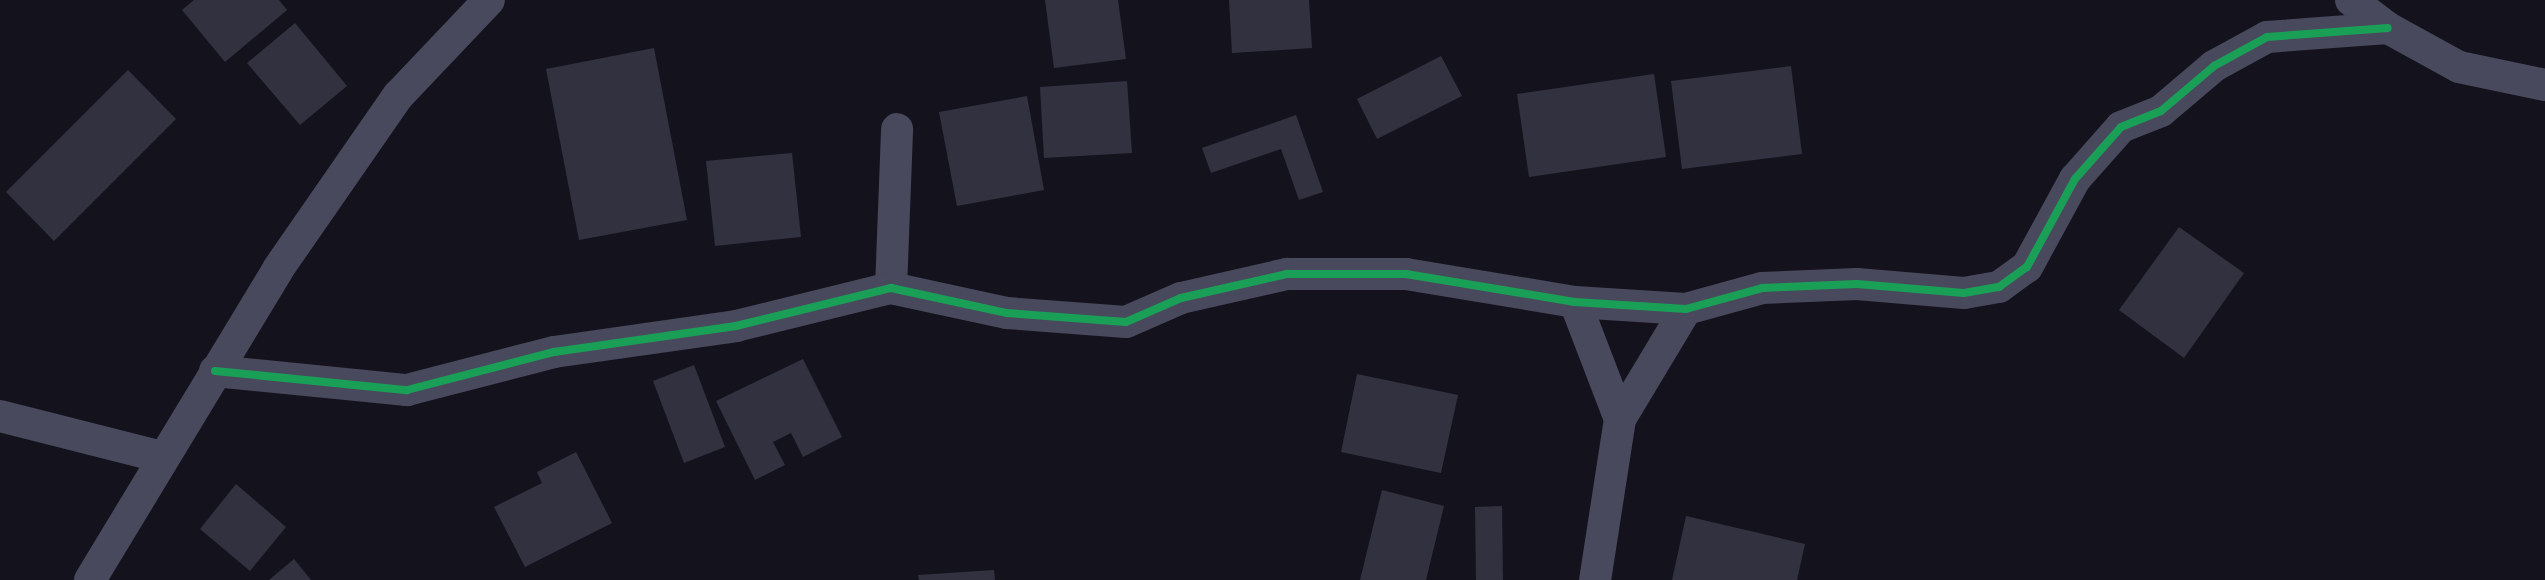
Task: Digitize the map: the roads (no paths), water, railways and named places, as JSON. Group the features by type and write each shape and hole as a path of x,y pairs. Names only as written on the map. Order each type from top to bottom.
{"street":[{"path":"90,580 162,457 278,269 398,96 489,0"},
{"path":"2351,0 2388,28 2459,67 2545,85"},
{"path":"215,371 407,390 554,352 736,326 891,288 1007,313 1126,322 1181,298 1287,274 1406,274 1575,302 1686,309 1762,288 1857,284 1964,293 1999,287 2027,267 2075,179 2121,127 2161,111 2214,66 2267,37 2388,28"},
{"path":"891,288 897,129"},
{"path":"1575,302 1620,419"},
{"path":"1595,580 1620,419 1686,309"},
{"path":"0,416 162,457"}]}
